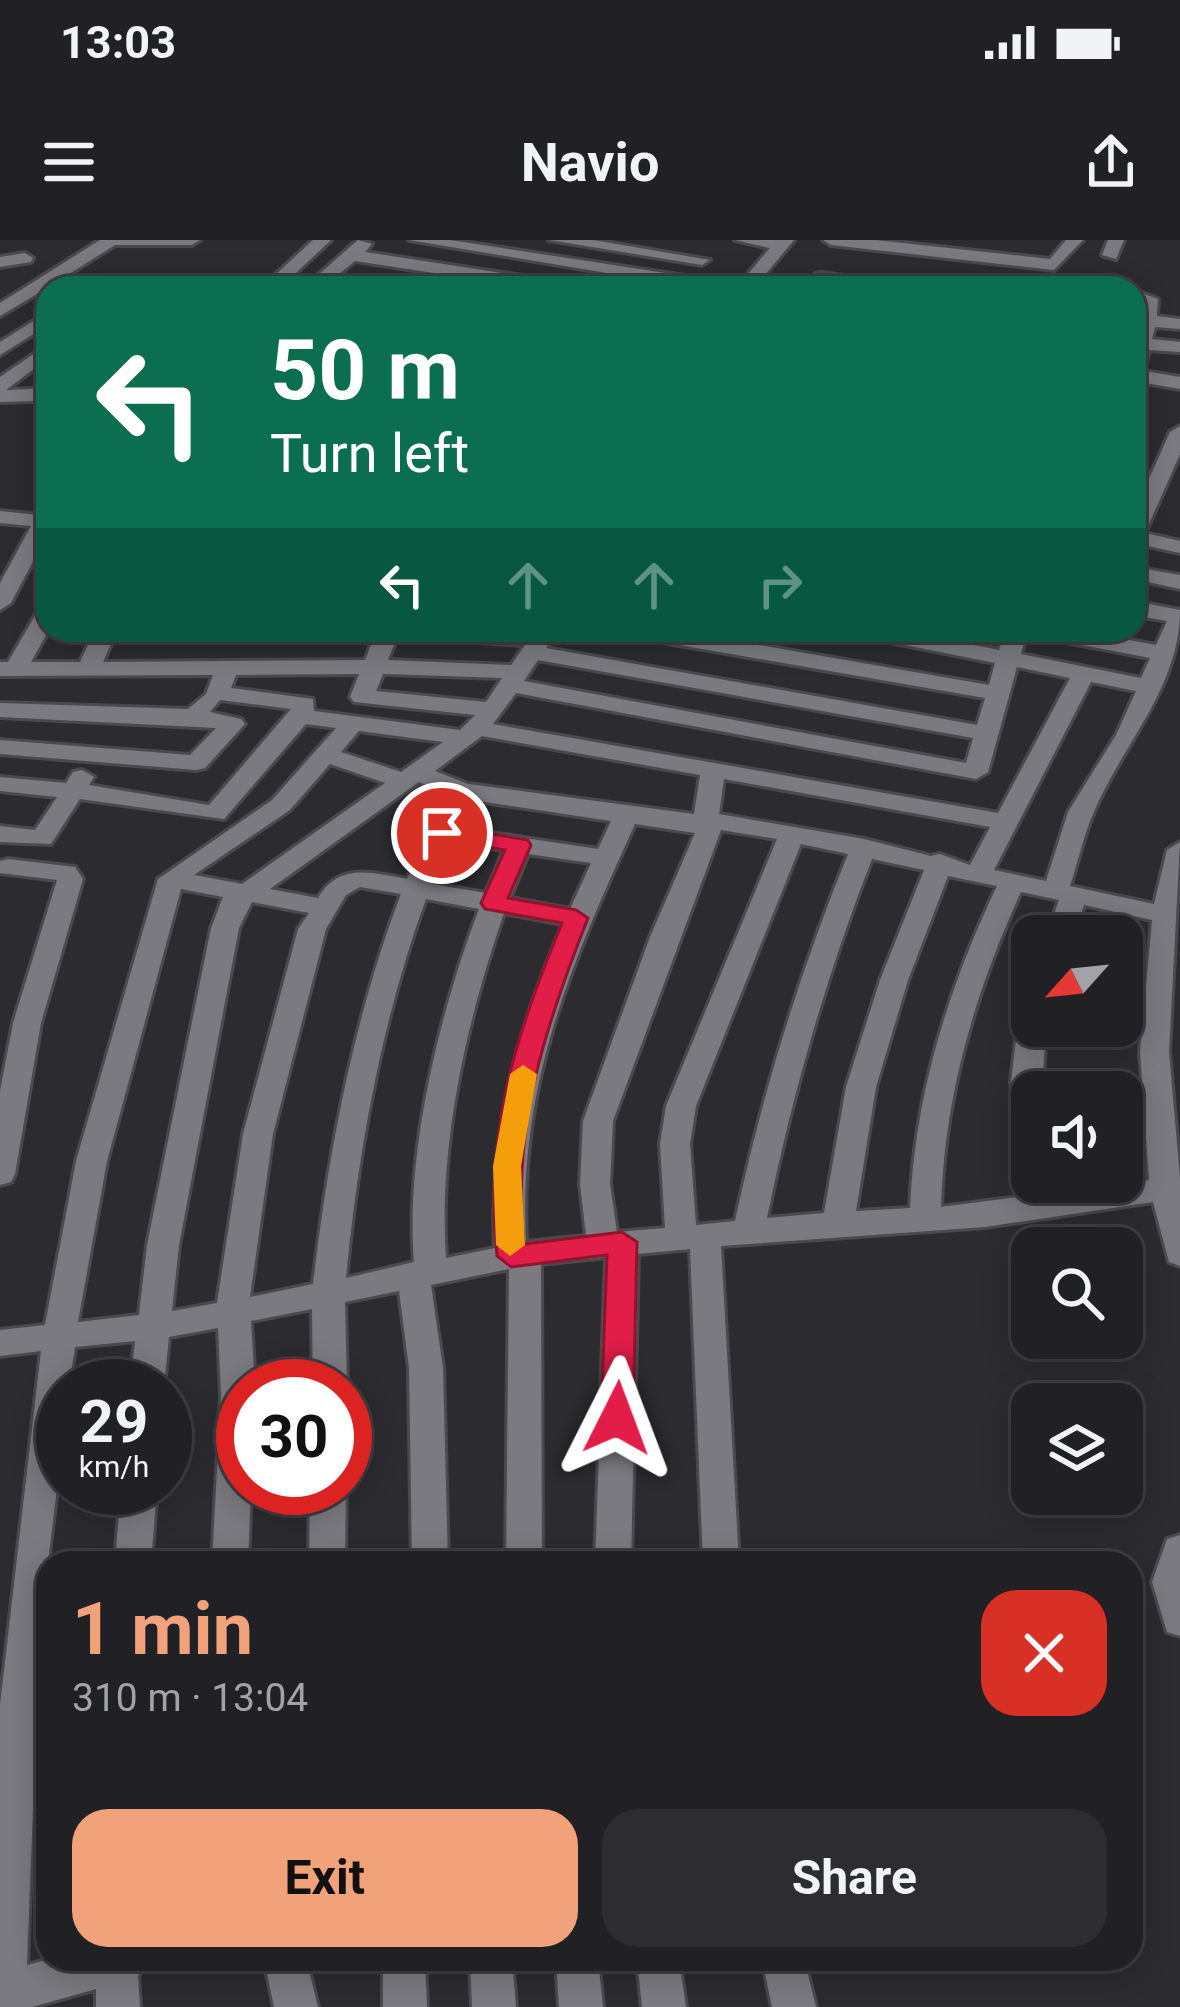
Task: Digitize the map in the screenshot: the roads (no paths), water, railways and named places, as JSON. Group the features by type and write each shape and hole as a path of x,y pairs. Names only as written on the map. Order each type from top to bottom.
{"street":[{"path":"51,276 112,240 192,240"},
{"path":"283,276 323,240"},
{"path":"326,276 369,240"},
{"path":"417,240 629,276"},
{"path":"557,240 702,260"},
{"path":"689,276 719,240"},
{"path":"743,240 784,242"},
{"path":"979,257 990,240"},
{"path":"1018,261 1031,240"},
{"path":"820,276 839,241 937,246 979,257 1059,264 1075,240"},
{"path":"755,276 784,242"},
{"path":"0,243 24,249"},
{"path":"0,262 24,249"},
{"path":"351,255 489,276"},
{"path":"0,311 36,286"},
{"path":"1146,321 1180,324"},
{"path":"0,350 36,325"},
{"path":"1146,345 1180,347"},
{"path":"0,386 36,358"},
{"path":"1146,376 1180,383"},
{"path":"0,396 36,395"},
{"path":"1146,509 1180,432"},
{"path":"0,517 36,520"},
{"path":"0,603 36,539"},
{"path":"1146,539 1180,547"},
{"path":"1146,575 1180,582"},
{"path":"1062,915 1082,812 1128,735 1180,617 1146,610"},
{"path":"8,669 36,629"},
{"path":"88,670 101,642"},
{"path":"386,642 364,698 479,725 1004,823"},
{"path":"455,642 989,734"},
{"path":"702,642 1000,694"},
{"path":"928,642 1150,687"},
{"path":"976,772 1012,642"},
{"path":"1102,642 1165,654"},
{"path":"8,669 374,668 529,656 1027,783"},
{"path":"149,1359 185,1128 225,928 240,895 411,778 479,725 529,656"},
{"path":"194,716 218,693 227,668"},
{"path":"980,871 1084,673"},
{"path":"215,814 300,716 305,704 218,693"},
{"path":"0,710 194,716 233,724 196,763 0,747"},
{"path":"4,872 42,839 115,713"},
{"path":"300,716 351,725 479,725"},
{"path":"42,1551 61,1336 82,1203 171,879 281,805 351,725"},
{"path":"326,755 463,791 669,822 710,820 864,847 1163,914"},
{"path":"613,1551 612,1243 595,1184 598,1121 710,820 706,804 714,769"},
{"path":"0,784 74,790 250,823"},
{"path":"329,1359 328,1292 337,1208 389,961 414,889 463,791"},
{"path":"524,1551 528,1316 506,1210 511,1122 533,1026 576,918 626,816"},
{"path":"442,833 606,859"},
{"path":"0,834 42,839"},
{"path":"720,1551 693,1236 675,1144 681,1106 792,834"},
{"path":"430,1551 422,1272 429,1200 465,983 519,845"},
{"path":"749,1232 773,1114 825,944 864,847"},
{"path":"1180,850 1163,914 1157,1060 1163,1189 1180,1254"},
{"path":"838,1224 861,1087 894,980 940,862"},
{"path":"0,1174 27,1023 70,879 66,873 4,872"},
{"path":"231,1551 238,1395 233,1284 267,1093 304,952 323,907 351,878 576,918"},
{"path":"171,879 323,907"},
{"path":"925,1222 928,1133 950,1032 1015,879"},
{"path":"1143,1190 1163,1189"},
{"path":"0,1343 152,1326 518,1255 838,1224 925,1222 1016,1203"},
{"path":"134,1551 137,1515"},
{"path":"327,1551 328,1515"},
{"path":"1180,1550 1170,1582 1180,1620"},
{"path":"36,1614 5,2000 88,1971"},
{"path":"118,2007 120,1971"},
{"path":"404,1971 405,2007"},
{"path":"492,1971 494,2007"},
{"path":"578,1971 581,2007"},
{"path":"660,1971 664,2007"},
{"path":"786,1971 794,2007"}]}
